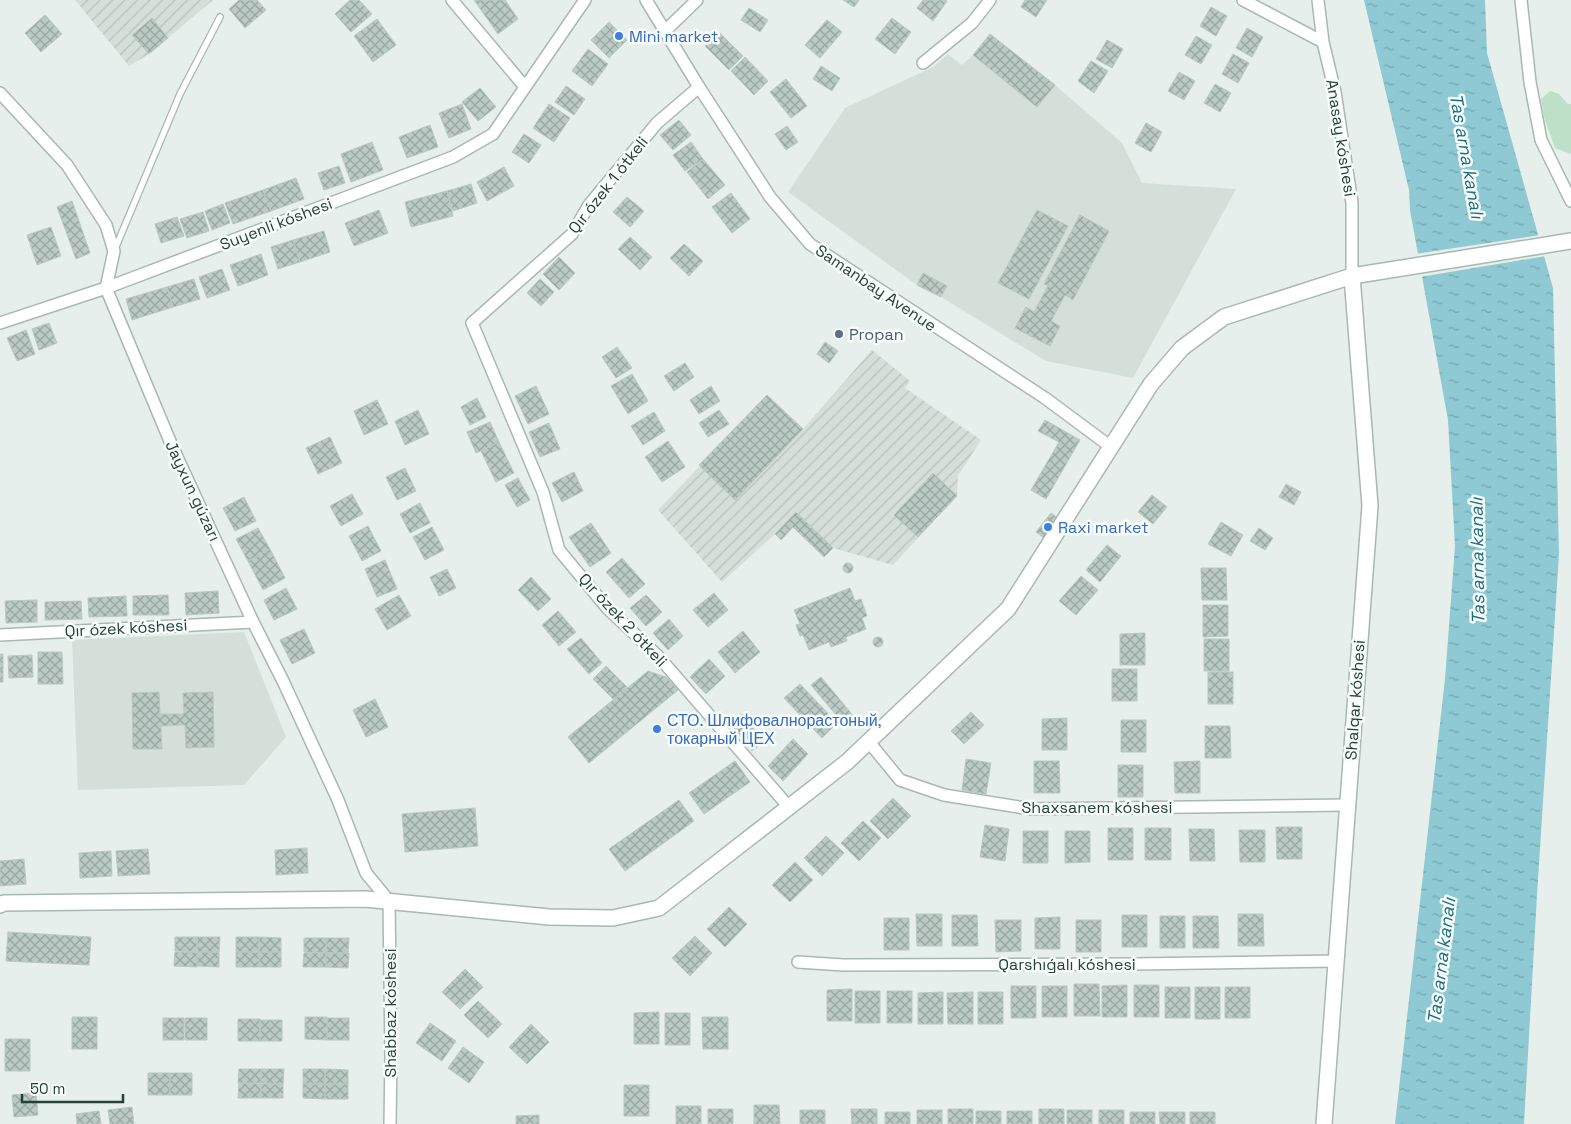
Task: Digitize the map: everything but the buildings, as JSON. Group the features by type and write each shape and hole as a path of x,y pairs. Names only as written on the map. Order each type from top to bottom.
{"street":[{"path":"452,0 526,87"},
{"name":"Suyenli kóshesi","path":"0,323 106,288 453,156 494,134 585,0"},
{"name":"Samanbay Avenue","path":"646,0 770,197 810,244 1045,398 1111,447"},
{"path":"665,30 697,0"},
{"path":"923,63 972,24 990,0"},
{"path":"1242,0 1324,42"},
{"name":"Anasay kóshesi","path":"1318,0 1324,42 1335,92 1352,203 1352,276"},
{"path":"1521,0 1521,18 1530,82 1541,140 1571,200"},
{"name":"Qır ózek 1 ótkeli","path":"472,323 572,234 589,205 657,123 699,87"},
{"path":"0,93 67,165 106,225 114,251 106,288"},
{"path":"0,905 4,903 365,899 558,917 613,918 659,908 847,762 1008,609 1151,384 1182,348 1224,317 1352,276 1571,241"},
{"name":"Shalqar kóshesi","path":"1324,1124 1370,506 1352,276"},
{"name":"Jayxun gúzarı","path":"106,288 172,446 330,783 366,873 389,901"},
{"name":"Qır ózek 2 ótkeli","path":"472,323 543,492 559,550 608,609 658,656 788,806"},
{"name":"Qır ózek kóshesi","path":"0,635 253,622"},
{"name":"Shaxsanem kóshesi","path":"869,742 900,780 944,795 1031,809 1348,805"},
{"name":"Shabbaz kóshesi","path":"389,901 392,1056 390,1124"},
{"name":"Qarshıǵalı kóshesi","path":"798,962 843,965 1336,961"}],"lane":[{"path":"114,251 180,94 220,17"}],"shaded area":[{"path":"75,0 213,0 149,54 129,66"},
{"path":"990,34 1055,85 1122,143 1142,183 1236,189 1133,378 1046,361 941,297 917,285 788,192 845,108 933,67 948,54 962,65"},
{"path":"872,350 910,381 905,388 981,440 958,476 957,496 893,565 833,548 796,512 775,534 722,582 658,510 767,395 803,429"},
{"path":"244,632 286,737 244,785 78,790 72,640"}],"green space":[{"path":"1550,91 1559,94 1568,104 1571,104 1571,154 1555,148 1544,117 1541,99"}],"water":[{"name":"Tas arna kanalı","path":"1364,0 1485,0 1487,53 1553,288 1559,554 1524,1124 1395,1124 1445,679 1455,546 1448,420 1410,210 1409,190"}],"pier":[{"path":"1540,235 1546,256 1420,277 1415,254"}],"place":[{"name":"Mini market","path":"619,36"},
{"name":"Propan","path":"839,334"},
{"name":"Raxi market","path":"1048,527"},
{"name":"СТО. Шлифовалнорастоный, токарный ЦЕХ","path":"657,729"}]}
